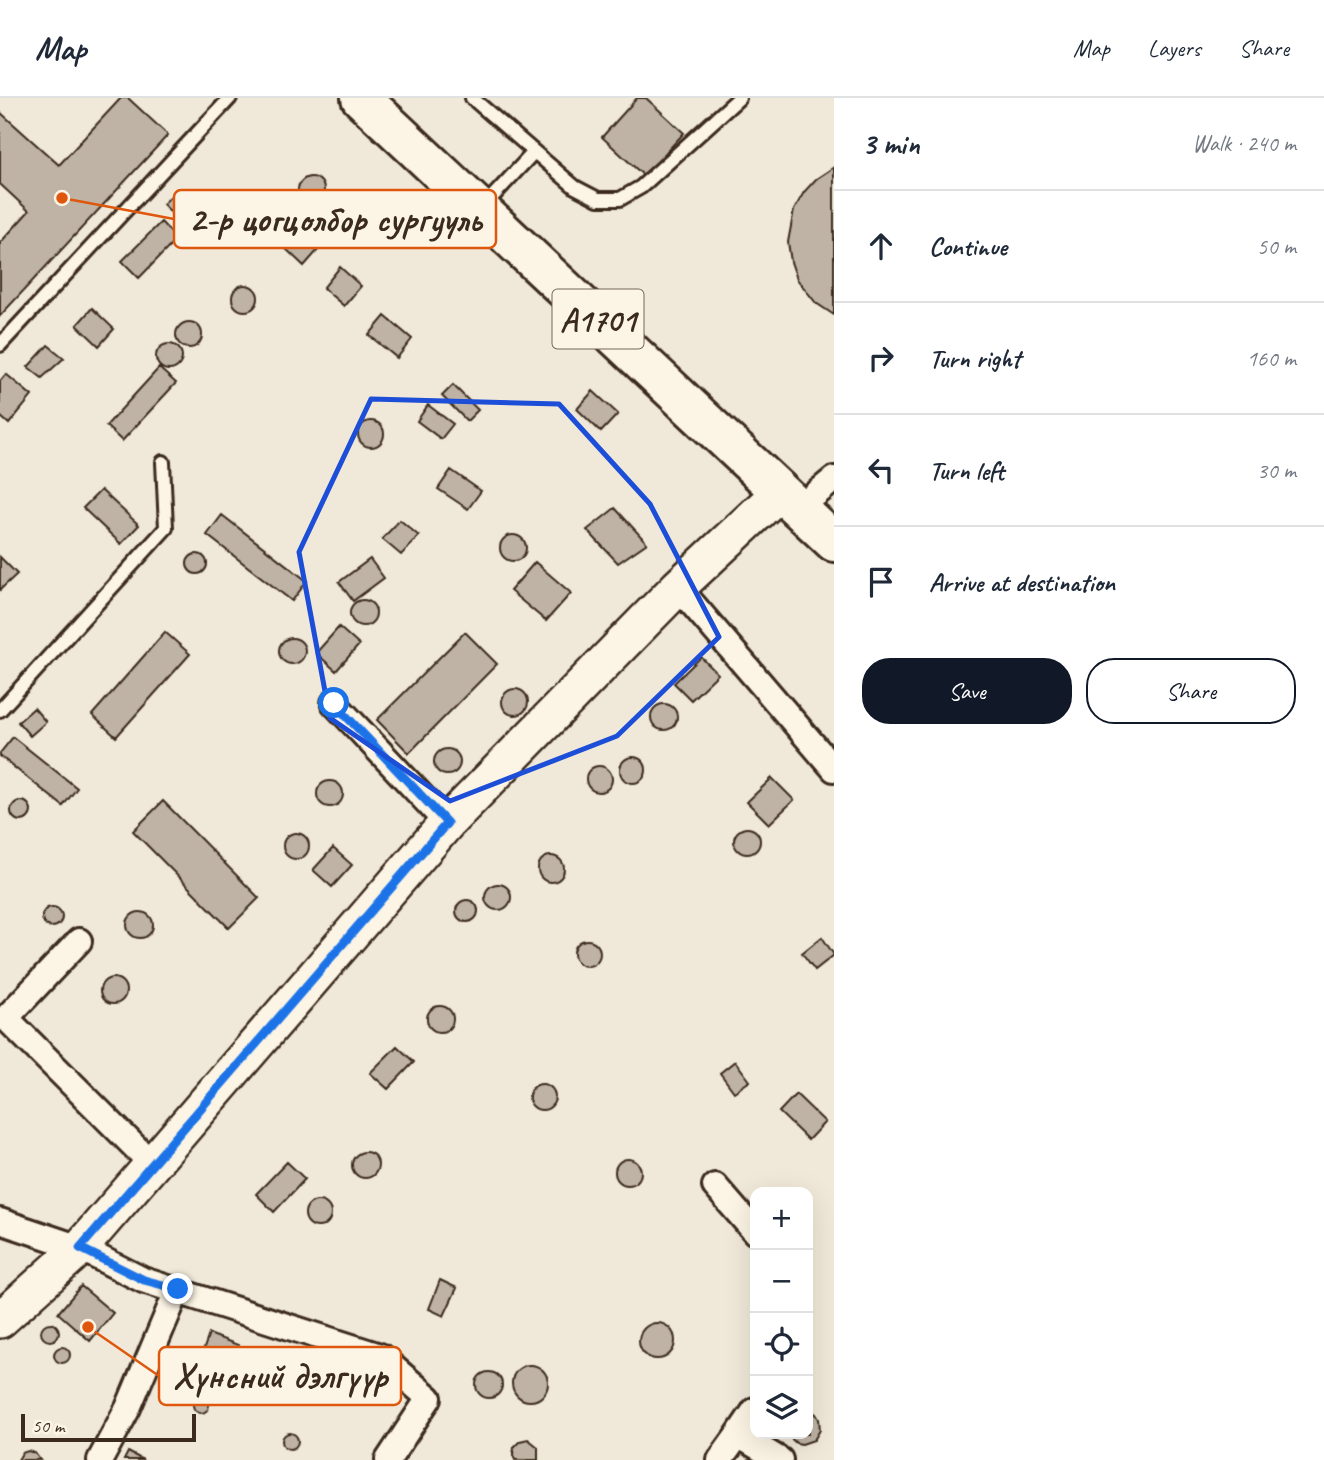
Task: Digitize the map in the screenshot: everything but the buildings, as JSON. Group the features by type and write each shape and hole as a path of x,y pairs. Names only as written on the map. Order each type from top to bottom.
{"main road":[{"name":"A1701","path":"362,98 834,542"}],"street":[{"path":"0,1320 80,1248 447,823 678,587 790,500 834,480"},
{"path":"678,587 834,769"},
{"path":"334,703 447,823"},
{"path":"79,941 6,1018 152,1164"},
{"path":"715,1186 750,1226"},
{"path":"0,1221 80,1248 144,1280 380,1356 429,1398 388,1460"},
{"path":"100,1460 128,1408 178,1289"},
{"path":"720,1460 750,1417"},
{"path":"738,1435 780,1460"}],"lane":[{"path":"0,345 230,98"},
{"path":"472,98 575,187 598,200 620,200 641,187 739,98"},
{"path":"481,209 534,152"},
{"path":"0,710 166,528 163,462"}],"highlighted area":[{"path":"371,399 559,404 650,504 719,637 617,736 450,801 330,718 299,552"}],"place":[{"name":"2-р цогцолбор сургууль","path":"62,198"},
{"name":"Хүнсний дэлгүүр","path":"88,1327"}],"route":[{"path":"178,1289 144,1280 80,1248 447,823 334,703"}]}
